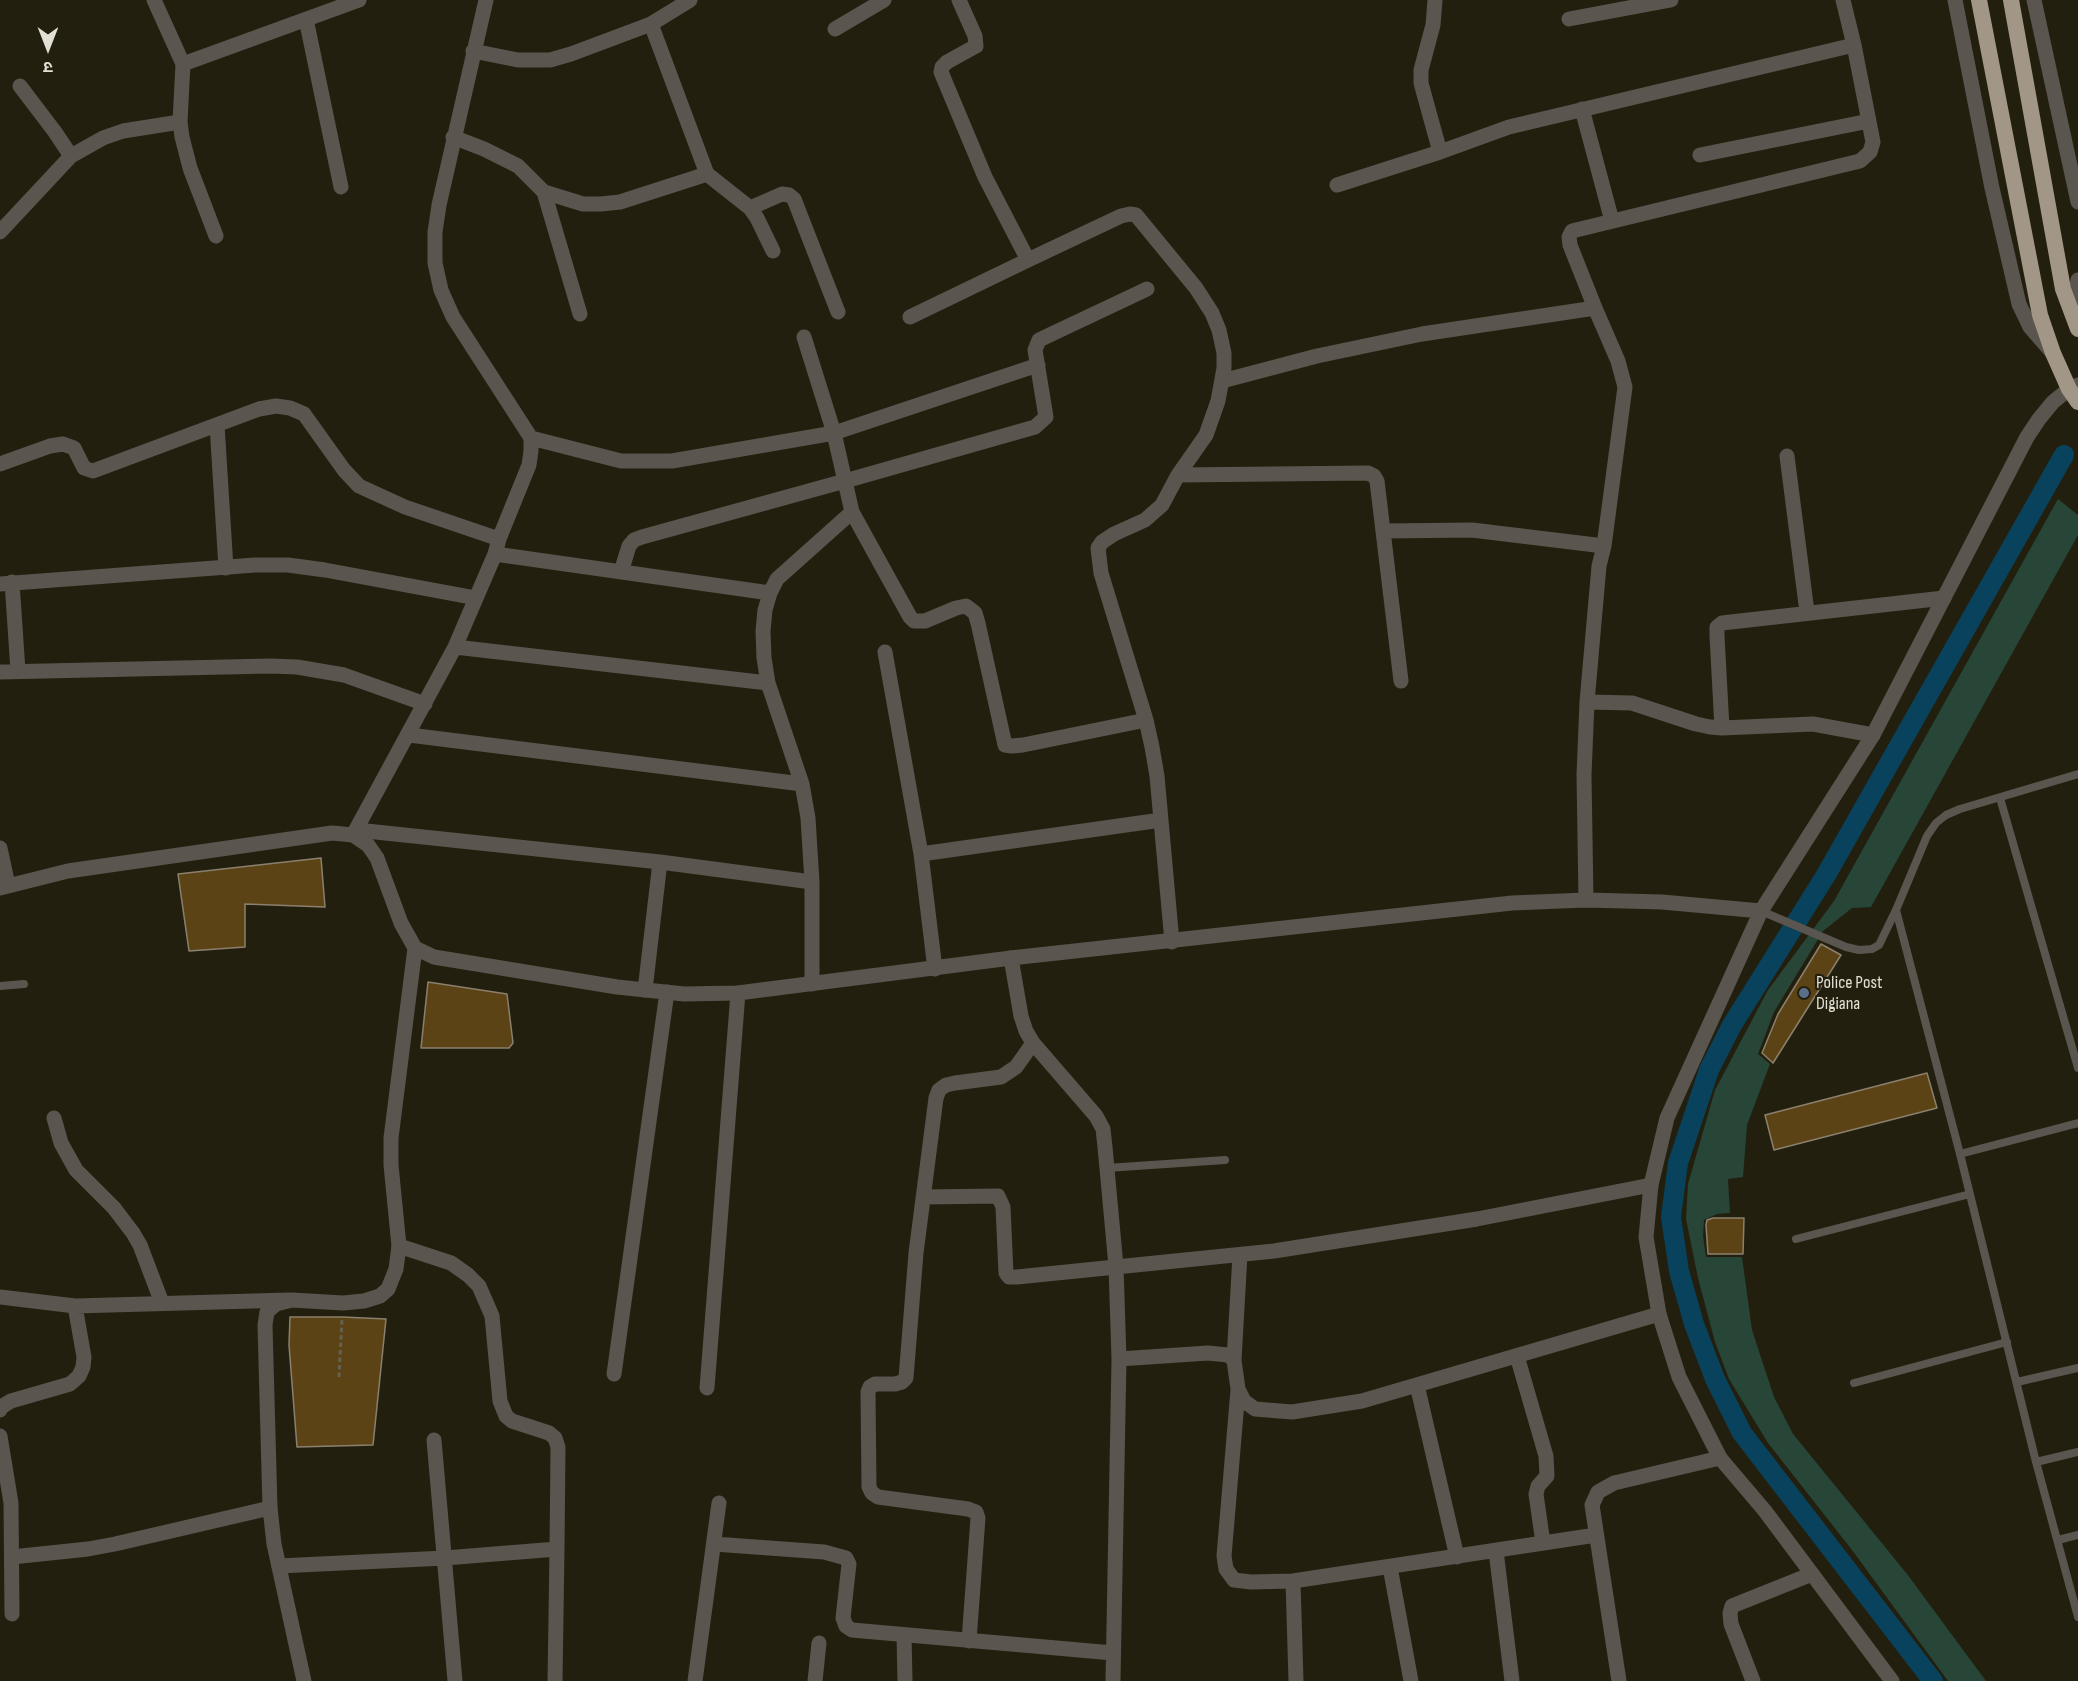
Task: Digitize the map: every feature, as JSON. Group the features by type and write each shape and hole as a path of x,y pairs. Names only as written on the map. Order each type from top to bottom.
{"highway":[{"path":"1979,0 2040,315 2053,353 2075,392"},
{"path":"2011,0 2059,270 2063,289 2078,329"}],"street":[{"path":"154,0 183,64 180,122 190,168 216,236"},
{"path":"183,64 359,0"},
{"path":"355,833 455,647 529,465 531,438 453,316 441,290 435,263 435,232 453,137 486,0"},
{"path":"473,51 518,60 550,60 651,24 690,0"},
{"path":"835,29 884,0"},
{"path":"958,0 975,36 976,46 947,62 941,72 985,177 1028,261"},
{"path":"1435,0 1433,25 1421,70 1421,83 1440,152"},
{"path":"1569,19 1671,0"},
{"path":"1586,900 1584,775 1587,702 1599,566 1604,546 1626,387 1618,361 1570,245 1569,237 1572,231 1580,228 1860,161 1870,152 1873,142 1843,0"},
{"path":"1955,0 1995,200 2019,304 2030,327 2053,353"},
{"path":"2034,0 2078,202"},
{"path":"306,19 341,187"},
{"path":"651,24 707,174 750,208 773,251"},
{"path":"1337,185 1509,127 1854,45"},
{"path":"20,86 71,156"},
{"path":"1582,109 1612,221"},
{"path":"1700,155 1869,121"},
{"path":"0,232 71,156 103,138 123,131 180,122"},
{"path":"453,137 505,158 518,166 544,192 582,204 620,202 707,174"},
{"path":"544,192 580,314"},
{"path":"750,208 782,194 794,199 838,312"},
{"path":"910,317 1121,216 1130,214 1136,215 1196,288 1212,313 1219,330 1224,353 1222,381 1213,418 1206,435 1178,475 1162,505 1145,520 1113,534 1098,548 1101,573 1146,720 1158,776 1172,942"},
{"path":"2072,312 2078,280"},
{"path":"621,572 629,546 634,540 642,537 1035,427 1046,417 1036,344 1043,337 1147,289"},
{"path":"1222,381 1317,356 1422,334 1595,308"},
{"path":"804,337 834,433 852,512 914,621 925,621 966,606 975,613 1005,745 1012,747 1146,720"},
{"path":"531,438 621,460 644,462 702,456 834,433 1038,365"},
{"path":"1892,1681 1765,1511 1720,1458 1679,1377 1659,1314 1646,1238 1651,1185 1667,1118 1761,911 1873,735 2027,438 2039,419 2075,392"},
{"path":"0,464 50,446 63,444 74,448 84,468 93,471 217,424 276,406 304,414 344,470 359,486 497,546 621,572 770,593"},
{"path":"217,424 226,568"},
{"path":"1787,456 1807,612"},
{"path":"1178,475 1368,473 1374,476 1377,482 1401,681"},
{"path":"812,984 812,882 808,818 802,784 768,683 763,631 765,610 777,579 852,512"},
{"path":"1383,531 1472,530 1604,546"},
{"path":"18,671 6,583 288,565 476,598"},
{"path":"1722,728 1717,627 1722,623 1732,620 1944,598"},
{"path":"455,647 768,683"},
{"path":"885,652 921,854 935,969"},
{"path":"0,672 297,667 344,675 424,704"},
{"path":"1587,702 1632,703 1695,724 1722,728 1813,724 1873,735"},
{"path":"409,735 802,784"},
{"path":"921,854 1161,820"},
{"path":"0,848 4,887 68,872 332,833 355,833 660,862 812,882"},
{"path":"355,833 368,845 377,858 400,923 415,948 434,957 667,992 738,993 1011,958 1512,903 1586,900 1662,902 1761,911"},
{"path":"645,990 660,862"},
{"path":"0,1297 75,1306 292,1300 343,1303 380,1296 388,1288 396,1269 399,1246 391,1165 391,1138 415,948"},
{"path":"1011,958 1021,1016 1033,1043 1096,1116 1102,1129 1116,1266 1119,1359 1113,1681"},
{"path":"614,1374 667,992"},
{"path":"707,1388 738,993"},
{"path":"969,1641 978,1518 976,1512 878,1497 869,1487 868,1392 875,1384 895,1384 906,1378 916,1253 936,1098 939,1090 955,1083 1001,1077 1016,1067 1033,1043"},
{"path":"54,1118 61,1143 76,1170 114,1208 133,1233 140,1245 162,1303"},
{"path":"923,1197 998,1197 1003,1207 1004,1265 1009,1276 1274,1251 1477,1219 1651,1185"},
{"path":"399,1246 451,1263 479,1286 492,1316 500,1401 506,1416 512,1421 555,1438 558,1447 555,1681"},
{"path":"1240,1255 1234,1360 1238,1389 1224,1556 1226,1569 1234,1580 1293,1581 1596,1535"},
{"path":"292,1300 276,1304 271,1308 267,1312 265,1325 270,1508 279,1566 304,1681"},
{"path":"0,1410 11,1401 70,1384 79,1376 84,1357 75,1306"},
{"path":"1238,1389 1244,1401 1255,1409 1292,1412 1362,1401 1659,1314"},
{"path":"1119,1359 1208,1353 1228,1355 1234,1360"},
{"path":"1517,1356 1546,1456 1547,1476 1538,1486 1536,1494 1543,1543"},
{"path":"1417,1384 1457,1557"},
{"path":"0,1436 4,1474 11,1503 12,1614"},
{"path":"434,1440 455,1681"},
{"path":"1619,1681 1592,1505 1598,1492 1614,1483 1720,1458"},
{"path":"695,1681 719,1503"},
{"path":"12,1557 97,1547 270,1508"},
{"path":"714,1544 824,1552 846,1558 849,1564 843,1618 846,1626 860,1632 1113,1653"},
{"path":"279,1566 445,1558 557,1549"},
{"path":"1496,1551 1512,1681"},
{"path":"1390,1567 1411,1681"},
{"path":"1753,1681 1731,1624 1732,1606 1812,1574"},
{"path":"1293,1581 1296,1681"},
{"path":"904,1635 905,1681"},
{"path":"815,1681 819,1643"}],"lane":[{"path":"1761,911 1846,946 1859,950 1872,949 1878,945 1896,910 1927,836 1935,823 1960,809 2078,774"},
{"path":"2000,798 2078,1068"},
{"path":"1896,910 1960,1154 2036,1462 2078,1617"},
{"path":"0,986 24,984"},
{"path":"1960,1154 2078,1123"},
{"path":"1107,1168 1225,1161"},
{"path":"1796,1239 1970,1194"},
{"path":"1854,1383 2007,1342"},
{"path":"2017,1382 2078,1368"},
{"path":"2036,1462 2078,1452"},
{"path":"2058,1540 2078,1535"}],"path":[{"path":"339,1377 343,1303"}],"green space":[{"path":"2058,499 2078,515 2078,535 1871,907 1852,908 1823,931 1774,1012 1758,1054 1770,1064 1747,1125 1743,1177 1728,1179 1730,1213 1717,1214 1704,1220 1703,1236 1706,1257 1742,1257 1752,1330 1774,1397 1793,1434 1907,1574 1986,1681 1948,1681 1852,1550 1768,1443 1729,1379 1715,1342 1698,1278 1686,1219 1688,1184 1715,1090 1768,990 1834,901"}],"building":[{"path":"321,858 325,907 245,904 245,947 189,951 178,874"},
{"name":"Police Post Digiana","path":"1821,944 1841,955 1773,1063 1762,1053 1778,1014"},
{"path":"428,982 507,994 513,1043 509,1048 421,1048"},
{"path":"1927,1073 1937,1108 1774,1150 1765,1115"},
{"path":"1744,1218 1743,1254 1708,1254 1706,1225 1707,1220"},
{"path":"290,1317 386,1319 373,1445 297,1447 289,1345"}],"waterway":[{"path":"1933,1681 1742,1433 1715,1379 1694,1324 1679,1271 1671,1217 1678,1163 1709,1070 1732,1025 1826,875 2064,455"}],"place":[{"name":"Police Post Digiana","path":"1804,993"}]}
